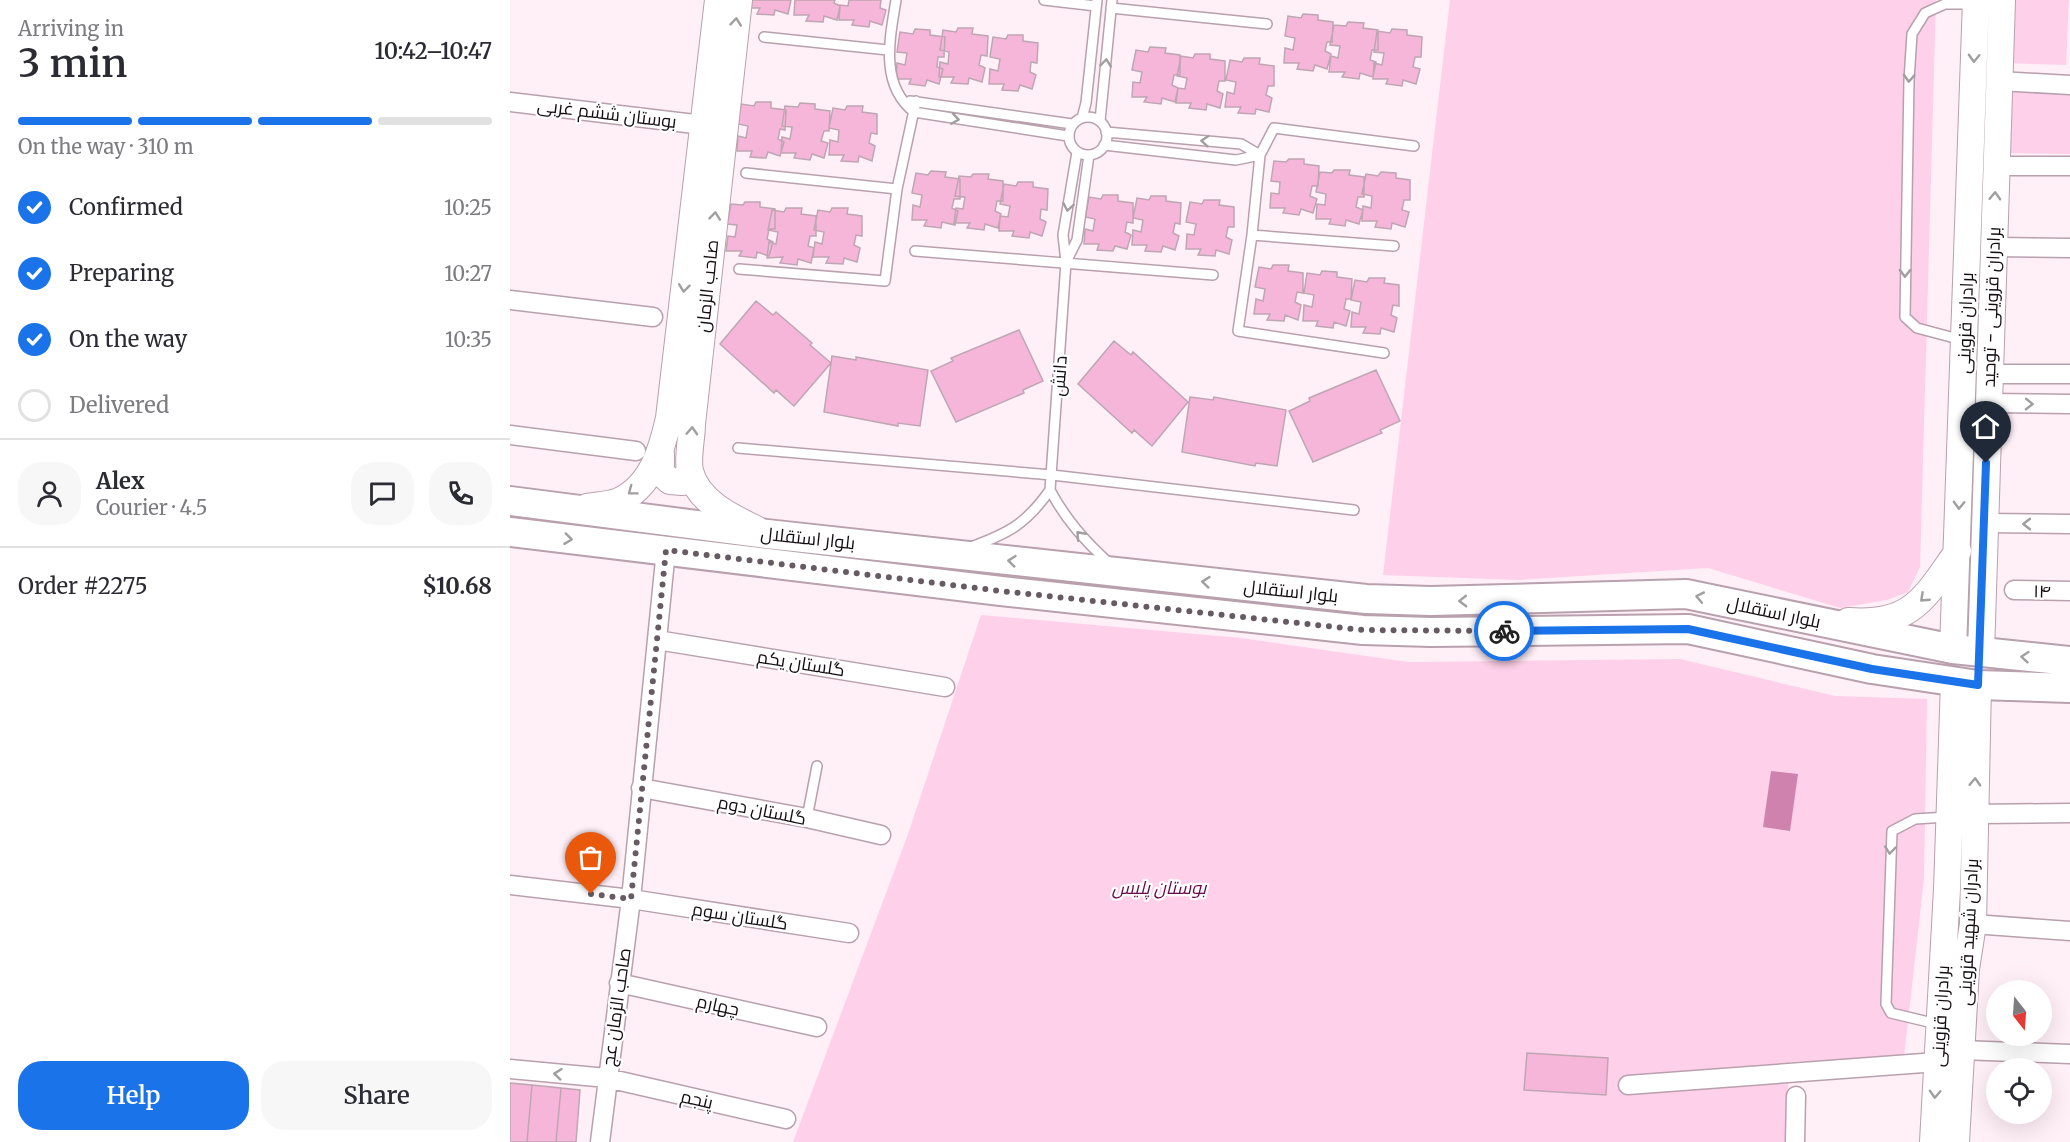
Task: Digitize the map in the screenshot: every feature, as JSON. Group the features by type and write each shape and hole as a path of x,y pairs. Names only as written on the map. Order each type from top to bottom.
{"main road":[{"name":"صاحب الزمان","path":"579,509 620,501 642,483 661,454 669,418 718,0"},
{"name":"صاحب الزمان","path":"690,471 692,424 739,0"},
{"name":"برادران قزوینی - توحید","path":"1966,683 1981,653 2002,0"},
{"name":"برادران قزوینی","path":"1966,683 1953,649 1976,2"},
{"path":"661,454 661,472 670,481 682,482 690,471 701,492 726,514 767,534"},
{"name":"بلوار استقلال","path":"510,501 767,534 1400,601 1576,599 1686,594 1953,649 2070,661"},
{"name":"بلوار استقلال","path":"510,532 1001,591 1363,630 1431,632 1688,629 1872,669 1966,683 2040,689 2070,688"},
{"path":"1798,617 1869,623 1896,617 1917,605 1933,590 1958,551"},
{"name":"برادران شهید قزوینی","path":"1956,1142 1966,969 1973,924 1962,815 1966,683"},
{"path":"2040,689 2070,693"},
{"name":"برادران شهید قزوینی","path":"1947,889 1962,815"},
{"name":"برادران قزوینی","path":"1933,1142 1947,889"}],"street":[{"path":"1999,81 2070,85"},
{"name":"بوستان ششم غربی","path":"510,102 703,125"},
{"path":"1996,166 2070,166"},
{"path":"1994,247 2070,248"},
{"path":"510,300 653,317"},
{"path":"1989,374 2070,374"},
{"path":"1988,403 2070,404"},
{"path":"510,435 636,451"},
{"path":"1984,524 2070,524"},
{"name":"صاحب الزمان عج","path":"600,1142 631,899 666,550"},
{"name":"۱۴","path":"2014,590 2070,591"},
{"name":"گلستان یکم","path":"657,640 945,687"},
{"name":"گلستان دوم","path":"641,788 807,818 881,835"},
{"path":"1962,815 2070,813"},
{"name":"گلستان سوم","path":"510,885 631,899 849,933"},
{"path":"1973,924 2070,931"},
{"name":"چهارم","path":"619,983 817,1027"},
{"path":"1961,1050 2070,1054"},
{"path":"1628,1085 1937,1062"},
{"name":"پنجم","path":"510,1069 607,1078 786,1119"},
{"path":"1795,1142 1796,1096"}],"lane":[{"path":"897,0 888,50 893,82 902,101 914,112 1068,136"},
{"path":"1044,0 1096,3 1086,103 1082,118"},
{"path":"1965,340 1917,328 1905,317 1909,80 1912,34 1925,13 1945,4 1976,2"},
{"path":"1104,145 1106,132 1100,122 1111,4 1267,24"},
{"path":"764,37 888,50"},
{"path":"902,101 916,101 1072,124 1088,117 1100,122"},
{"path":"739,269 885,281 897,189 916,101"},
{"path":"1072,124 1068,136 1077,152 1089,155 1104,145 1236,160 1260,155"},
{"path":"1384,353 1238,331 1252,235 1260,155 1274,128 1414,146"},
{"path":"1106,132 1241,144 1260,155"},
{"name":"دانش","path":"1050,490 1066,262 1063,236 1077,152"},
{"name":"دانش","path":"1066,262 1077,240 1089,155"},
{"path":"746,173 897,189"},
{"path":"1252,235 1394,246"},
{"path":"915,251 1214,275"},
{"path":"738,448 1052,475 1354,510"},
{"path":"951,554 993,539 1018,525 1034,513 1050,490 1062,512 1081,537 1120,572"},
{"path":"807,818 817,766"},
{"path":"1939,1025 1891,1013 1886,1004 1889,865 1892,831 1915,819 1962,815"}],"green space":[{"path":"1450,0 1936,0 1920,567 1908,592 1887,600 1840,608 1708,568 1518,580 1383,575"},
{"path":"2007,0 2069,0 2066,65 2005,63"},
{"path":"2003,88 2070,91 2070,154 2001,153"},
{"name":"بوستان پلیس","path":"981,615 1241,638 1408,662 1680,659 1835,696 1927,699 1924,879 1904,1057 1789,1062 1786,1142 793,1142 907,837"}],"shaded area":[{"path":"1771,771 1798,774 1790,831 1763,827"}],"building":[{"path":"745,0 791,0 788,14 775,10 774,15 757,14 760,8 745,8"},
{"path":"795,0 835,0 834,3 840,6 837,20 824,16 823,22 806,21 809,15 794,15"},
{"path":"849,0 881,0 880,8 886,10 882,25 870,21 869,27 852,25 854,20 839,20 840,5 848,6"},
{"path":"1303,14 1318,15 1318,20 1333,22 1332,42 1327,42 1325,51 1331,54 1327,69 1315,65 1313,71 1297,69 1299,63 1284,63 1285,48 1293,50 1295,38 1285,36 1288,16 1301,18"},
{"path":"1348,22 1364,23 1363,28 1378,30 1378,50 1372,50 1370,60 1376,62 1373,77 1360,73 1359,79 1342,77 1345,72 1329,72 1331,56 1338,58 1340,46 1330,45 1334,25 1346,26"},
{"path":"958,28 973,28 972,34 988,36 987,56 981,55 979,65 985,68 982,82 969,78 968,84 951,83 954,77 939,77 940,62 948,64 949,52 940,50 943,30 956,32"},
{"path":"915,29 930,30 930,35 945,37 944,57 938,57 937,67 943,69 939,84 927,80 925,86 909,84 911,79 896,79 897,63 905,65 907,53 897,52 900,32 913,34"},
{"path":"1392,29 1407,30 1407,35 1422,37 1421,57 1415,57 1413,67 1420,69 1416,84 1403,80 1402,86 1386,84 1388,79 1373,79 1374,63 1382,65 1384,53 1374,52 1377,31 1390,33"},
{"path":"1008,35 1023,35 1023,41 1038,43 1037,63 1031,62 1030,72 1036,75 1032,89 1020,85 1018,91 1002,90 1004,84 989,84 990,69 998,71 1000,59 990,57 993,37 1006,39"},
{"path":"1150,47 1166,48 1165,53 1180,55 1180,75 1174,75 1172,85 1178,88 1175,102 1162,98 1161,104 1144,102 1147,97 1132,97 1133,82 1140,83 1142,72 1132,70 1136,50 1148,52"},
{"path":"1195,54 1210,54 1210,59 1225,61 1225,81 1219,81 1217,91 1223,94 1220,108 1207,104 1206,110 1189,108 1191,103 1176,103 1178,88 1185,89 1187,78 1177,76 1181,56 1193,58"},
{"path":"1244,58 1260,58 1259,64 1274,66 1274,86 1268,86 1266,95 1272,98 1269,112 1256,109 1255,114 1238,113 1241,107 1225,107 1227,92 1234,94 1236,82 1226,80 1230,60 1242,62"},
{"path":"756,102 771,102 771,108 786,110 785,130 780,129 778,139 784,142 780,156 768,152 766,158 750,157 752,151 737,151 738,136 746,138 748,126 738,124 741,104 754,106"},
{"path":"800,103 815,104 815,109 830,111 829,131 824,131 821,141 828,143 824,158 812,154 810,160 794,158 796,153 781,153 782,137 790,139 792,127 782,126 785,106 798,107"},
{"path":"847,106 863,106 862,112 877,114 877,134 871,133 869,143 875,146 872,161 859,156 858,162 841,161 844,155 829,155 830,140 838,142 839,130 829,128 833,108 845,110"},
{"path":"1289,159 1304,159 1304,164 1319,166 1318,186 1312,186 1310,196 1317,199 1313,213 1301,209 1299,215 1283,213 1285,208 1270,208 1271,193 1279,194 1280,182 1271,181 1274,161 1286,162"},
{"path":"1334,170 1350,170 1349,175 1364,177 1364,197 1358,197 1356,207 1363,210 1359,224 1346,220 1345,226 1329,224 1331,219 1316,219 1317,204 1325,205 1326,194 1316,192 1320,172 1332,173"},
{"path":"931,171 946,172 945,177 960,179 960,199 954,199 952,208 958,211 955,225 942,222 941,228 924,226 927,220 912,220 913,205 920,207 922,195 912,193 916,173 928,175"},
{"path":"1381,172 1396,173 1396,178 1410,180 1410,200 1404,200 1402,210 1409,212 1405,227 1392,223 1391,229 1375,227 1377,221 1362,221 1363,206 1371,208 1372,196 1362,194 1366,174 1378,176"},
{"path":"973,174 989,174 988,179 1003,181 1003,201 997,201 995,211 1001,214 998,228 985,224 984,230 967,228 970,223 954,223 956,208 963,209 965,197 955,196 959,176 971,177"},
{"path":"1018,182 1033,182 1033,187 1048,189 1047,210 1041,209 1040,219 1046,222 1042,236 1030,232 1029,238 1012,236 1014,231 999,231 1000,216 1008,217 1010,206 1000,204 1004,184 1016,186"},
{"path":"1103,195 1118,195 1118,201 1133,203 1133,223 1127,222 1125,232 1131,235 1127,249 1115,246 1113,251 1097,250 1099,244 1084,244 1085,229 1093,231 1095,219 1085,217 1089,197 1101,199"},
{"path":"1151,196 1166,196 1166,201 1181,203 1180,224 1175,223 1173,233 1179,236 1175,250 1163,246 1161,252 1145,251 1147,245 1132,245 1133,230 1141,232 1143,220 1133,218 1137,198 1149,200"},
{"path":"1204,200 1220,200 1219,205 1234,207 1234,227 1228,227 1226,237 1232,240 1229,254 1216,250 1215,256 1198,255 1201,249 1186,249 1187,234 1194,235 1196,224 1186,222 1190,202 1202,204"},
{"path":"745,202 760,202 760,207 775,209 775,229 769,229 767,239 773,242 769,256 757,252 756,258 739,256 742,251 726,251 728,236 735,237 737,225 727,224 731,204 743,205"},
{"path":"786,208 802,208 801,214 816,216 816,236 810,236 808,246 814,248 811,263 798,259 797,265 780,263 783,257 767,258 769,242 776,244 778,232 768,230 772,210 784,212"},
{"path":"832,208 848,208 847,214 862,216 862,236 856,235 854,245 860,248 857,262 844,258 843,264 826,263 829,257 813,257 815,242 822,244 824,232 814,230 818,210 830,212"},
{"path":"1273,265 1289,265 1288,271 1303,273 1303,293 1297,292 1295,302 1301,305 1298,320 1285,315 1284,321 1267,320 1270,314 1254,314 1256,299 1263,301 1265,289 1255,287 1259,267 1271,269"},
{"path":"1322,271 1337,272 1337,277 1352,279 1351,299 1346,299 1344,309 1350,311 1346,326 1334,322 1333,328 1316,326 1318,321 1303,321 1304,305 1312,307 1314,295 1304,293 1307,273 1320,275"},
{"path":"1369,278 1385,278 1384,283 1399,285 1399,306 1393,305 1391,315 1397,318 1394,332 1381,328 1380,334 1363,333 1366,327 1351,327 1352,312 1359,314 1361,302 1351,300 1355,280 1367,282"},
{"path":"756,301 773,315 776,312 831,363 794,406 776,390 774,393 720,344"},
{"path":"1019,330 1043,381 1023,390 1024,393 956,422 931,371 953,361 951,358"},
{"path":"1114,341 1131,355 1133,352 1188,402 1152,446 1134,430 1132,433 1078,384"},
{"path":"832,356 856,360 856,357 928,370 920,426 898,423 898,426 824,412"},
{"path":"1376,370 1400,421 1380,430 1382,433 1313,462 1289,411 1310,401 1309,398"},
{"path":"1190,397 1213,400 1214,397 1286,410 1277,466 1256,463 1255,466 1182,452"},
{"path":"1527,1053 1608,1058 1606,1095 1524,1090"},
{"path":"510,1083 532,1085 527,1142 510,1142"},
{"path":"532,1085 561,1088 556,1142 527,1142"},
{"path":"561,1088 580,1090 576,1142 556,1142"}],"way so far":[{"path":"591,894 631,899 666,550 1001,591 1363,630 1504,631"}],"route":[{"path":"1504,631 1688,629 1872,669 1978,685 1981,653 1986,463"}]}
